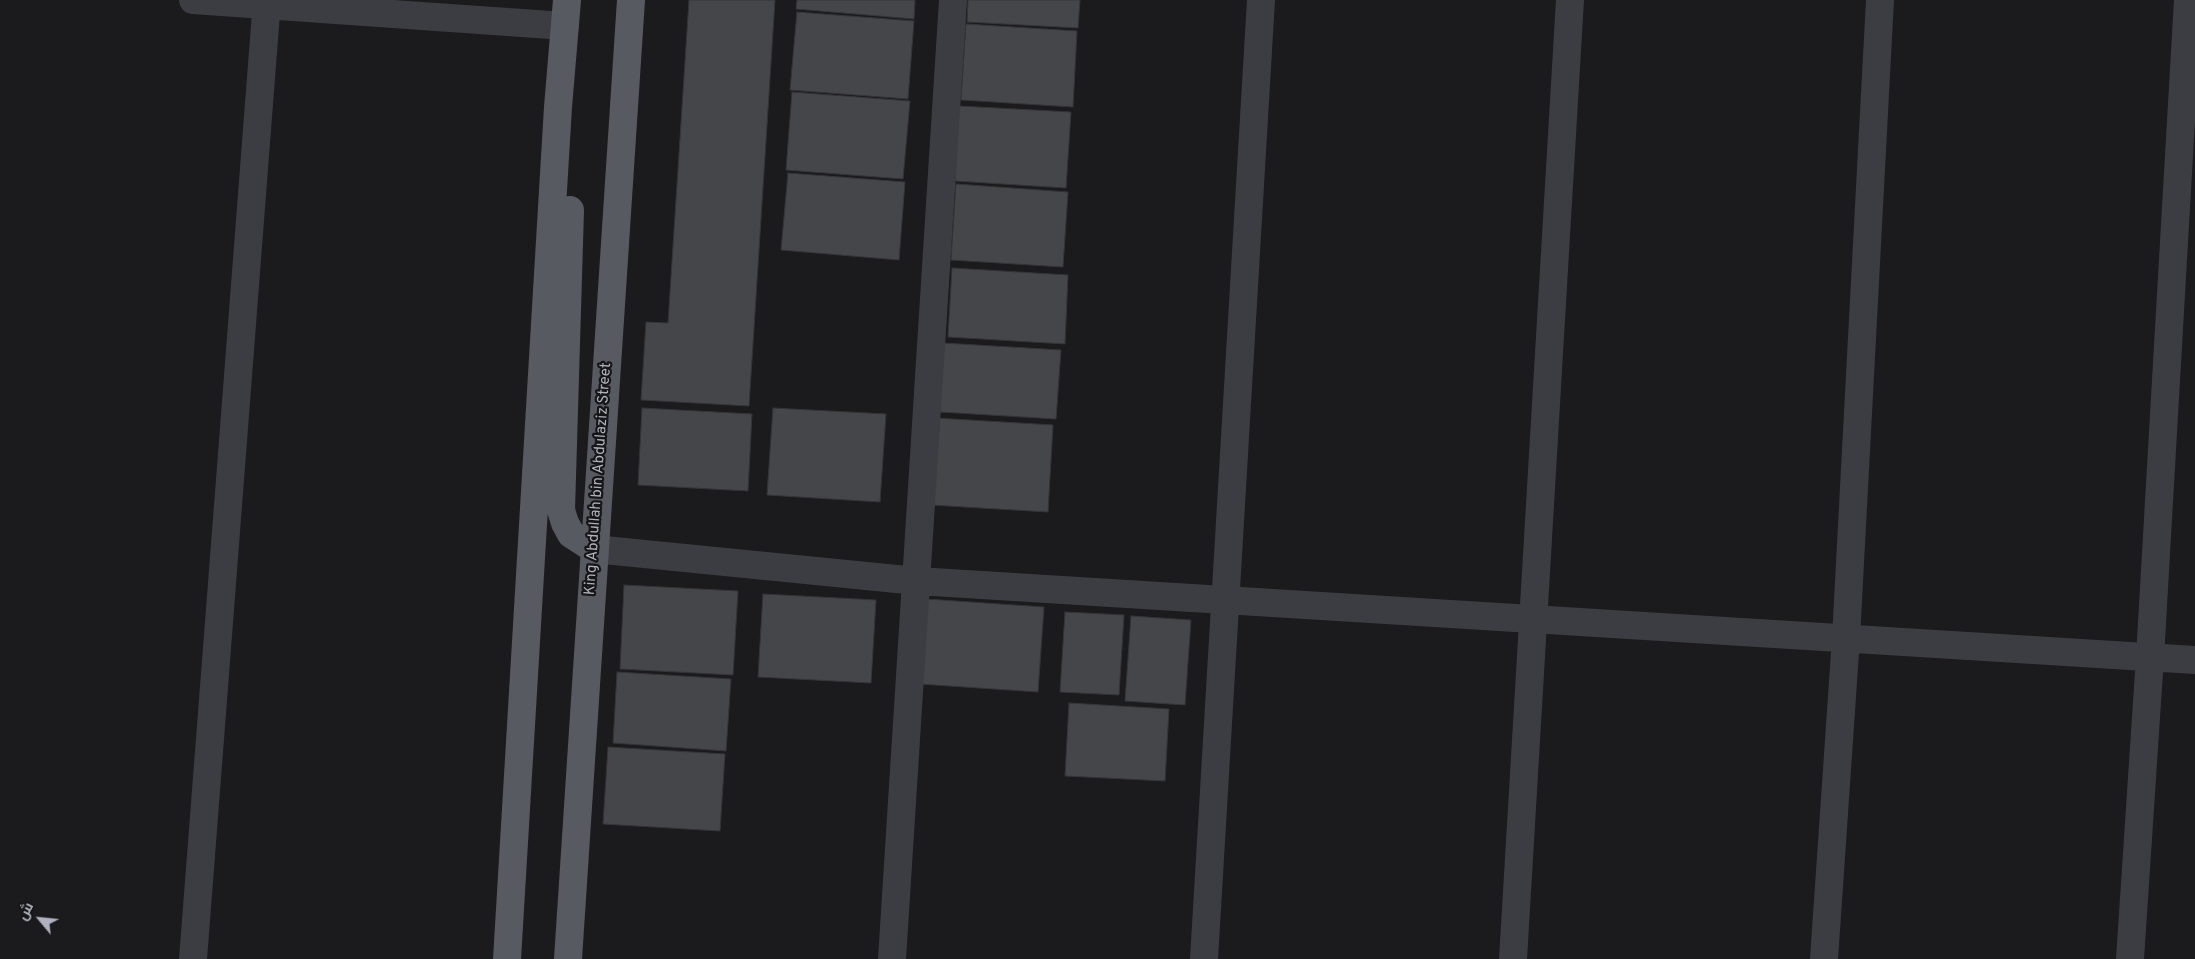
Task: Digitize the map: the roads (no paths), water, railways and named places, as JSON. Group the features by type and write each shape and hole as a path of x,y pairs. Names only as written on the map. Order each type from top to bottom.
{"main road":[{"name":"King Abdullah bin Abdulaziz Street","path":"568,959 630,0"},
{"path":"507,959 558,107 566,13"},
{"path":"558,107 570,182 561,510 571,534 594,549"}],"street":[{"path":"193,0 566,13"},
{"path":"892,959 953,0"},
{"path":"1204,959 1261,0"},
{"path":"1513,959 1570,0"},
{"path":"1824,959 1846,638 1880,0"},
{"path":"2130,959 2150,657 2188,0"},
{"path":"193,959 267,3"},
{"path":"594,549 917,581 2195,660"}]}
